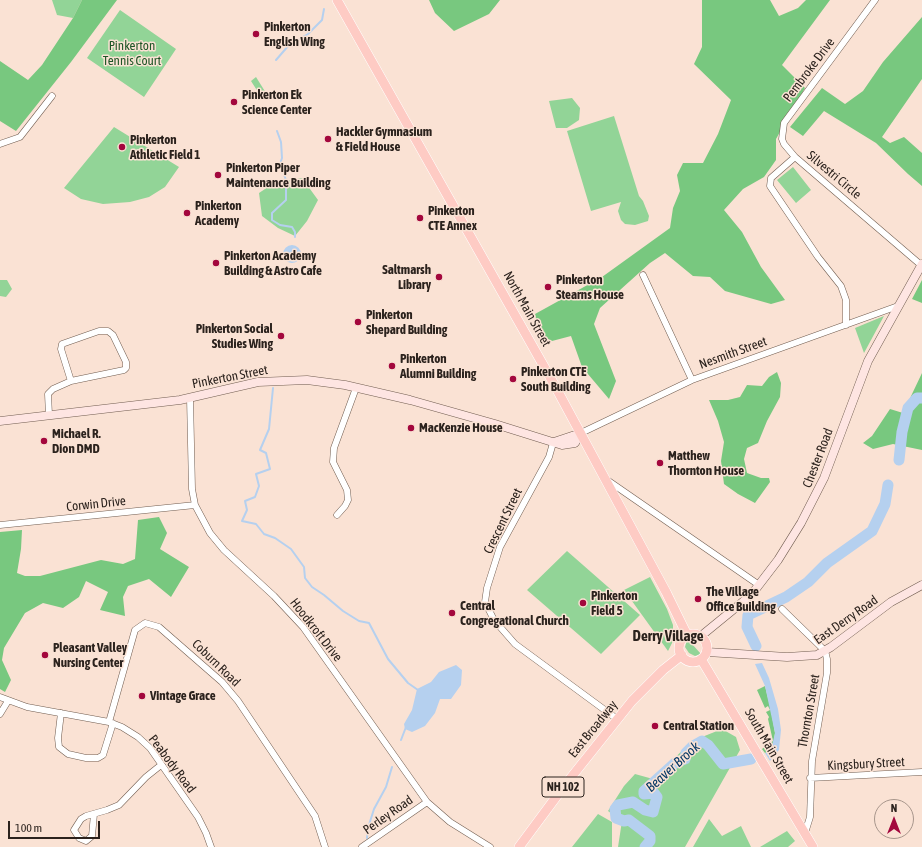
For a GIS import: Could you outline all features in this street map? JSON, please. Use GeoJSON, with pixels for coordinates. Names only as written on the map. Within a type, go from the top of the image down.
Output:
{"type":"FeatureCollection","features":[{"type":"Feature","properties":{"kind":"main road","name":"North Main Street"},"geometry":{"type":"LineString","coordinates":[[337,0],[503,292],[581,433],[666,592],[687,635]]}},
{"type":"Feature","properties":{"kind":"main road"},"geometry":{"type":"LineString","coordinates":[[694,634],[701,636],[707,643],[704,656],[692,661],[682,655],[680,645],[687,635],[694,634]]}},
{"type":"Feature","properties":{"kind":"main road","name":"East Broadway"},"geometry":{"type":"LineString","coordinates":[[519,847],[617,718],[656,677],[682,655]]}},
{"type":"Feature","properties":{"kind":"main road","name":"South Main Street"},"geometry":{"type":"LineString","coordinates":[[704,656],[754,748],[813,847]]}},
{"type":"Feature","properties":{"kind":"street","name":"Pembroke Drive"},"geometry":{"type":"LineString","coordinates":[[795,157],[784,144],[782,139],[784,122],[875,0]]}},
{"type":"Feature","properties":{"kind":"street"},"geometry":{"type":"LineString","coordinates":[[0,144],[20,137],[52,96]]}},
{"type":"Feature","properties":{"kind":"street","name":"Silvestri Circle"},"geometry":{"type":"LineString","coordinates":[[846,325],[846,300],[841,286],[818,257],[770,186],[769,182],[772,178],[795,157],[922,264]]}},
{"type":"Feature","properties":{"kind":"street","name":"Chester Road"},"geometry":{"type":"LineString","coordinates":[[701,636],[745,600],[759,585],[778,560],[816,495],[868,361],[922,264]]}},
{"type":"Feature","properties":{"kind":"street"},"geometry":{"type":"LineString","coordinates":[[643,275],[692,380]]}},
{"type":"Feature","properties":{"kind":"street","name":"Nesmith Street"},"geometry":{"type":"LineString","coordinates":[[581,433],[692,380],[898,306]]}},
{"type":"Feature","properties":{"kind":"street"},"geometry":{"type":"LineString","coordinates":[[48,415],[47,398],[49,392],[71,381],[124,370],[126,368],[126,362],[114,337],[108,331],[99,330],[62,344],[61,349],[71,381]]}},
{"type":"Feature","properties":{"kind":"street","name":"Pinkerton Street"},"geometry":{"type":"LineString","coordinates":[[0,421],[190,398],[246,384],[269,381],[320,381],[356,388],[471,416],[553,443],[569,445],[577,440],[581,433]]}},
{"type":"Feature","properties":{"kind":"street"},"geometry":{"type":"LineString","coordinates":[[336,515],[345,506],[348,500],[347,490],[333,462],[334,448],[356,388]]}},
{"type":"Feature","properties":{"kind":"street","name":"Hoodkroft Drive"},"geometry":{"type":"LineString","coordinates":[[190,398],[191,483],[195,505],[205,526],[216,542],[274,596],[308,632],[427,802],[450,822],[490,847]]}},
{"type":"Feature","properties":{"kind":"street","name":"Crescent Street"},"geometry":{"type":"LineString","coordinates":[[553,443],[549,457],[500,547],[487,588],[485,602],[490,613],[515,644],[617,718]]}},
{"type":"Feature","properties":{"kind":"street"},"geometry":{"type":"LineString","coordinates":[[604,478],[759,585]]}},
{"type":"Feature","properties":{"kind":"street","name":"Corwin Drive"},"geometry":{"type":"LineString","coordinates":[[0,526],[195,505]]}},
{"type":"Feature","properties":{"kind":"street","name":"East Derry Road"},"geometry":{"type":"LineString","coordinates":[[704,656],[795,658],[810,656],[825,651],[892,602],[922,585]]}},
{"type":"Feature","properties":{"kind":"street"},"geometry":{"type":"LineString","coordinates":[[782,609],[825,651]]}},
{"type":"Feature","properties":{"kind":"street","name":"Coburn Road"},"geometry":{"type":"LineString","coordinates":[[111,723],[135,630],[145,623],[159,627],[222,682],[238,701],[315,816],[325,847]]}},
{"type":"Feature","properties":{"kind":"street","name":"Thornton Street"},"geometry":{"type":"LineString","coordinates":[[804,833],[810,817],[810,778],[827,674],[827,659],[825,651]]}},
{"type":"Feature","properties":{"kind":"street","name":"Peabody Road"},"geometry":{"type":"LineString","coordinates":[[0,697],[27,707],[111,723],[132,733],[144,742],[162,765],[202,824],[211,847]]}},
{"type":"Feature","properties":{"kind":"street"},"geometry":{"type":"LineString","coordinates":[[0,714],[8,701]]}},
{"type":"Feature","properties":{"kind":"street"},"geometry":{"type":"LineString","coordinates":[[61,713],[58,740],[59,747],[68,754],[86,758],[98,758],[103,755],[111,723]]}},
{"type":"Feature","properties":{"kind":"street"},"geometry":{"type":"LineString","coordinates":[[94,814],[92,836],[86,841],[79,838],[74,832],[78,823],[84,817],[120,805],[146,777],[162,765]]}},
{"type":"Feature","properties":{"kind":"street","name":"Kingsbury Street"},"geometry":{"type":"LineString","coordinates":[[810,778],[922,772]]}},
{"type":"Feature","properties":{"kind":"street","name":"Perley Road"},"geometry":{"type":"LineString","coordinates":[[362,847],[427,802]]}},
{"type":"Feature","properties":{"kind":"green space"},"geometry":{"type":"Polygon","coordinates":[[[52,0],[82,0],[73,18],[57,15],[52,0]]]}},
{"type":"Feature","properties":{"kind":"green space"},"geometry":{"type":"Polygon","coordinates":[[[82,0],[117,0],[71,62],[16,131],[0,121],[0,61],[28,80],[42,65],[73,18],[82,0]]]}},
{"type":"Feature","properties":{"kind":"green space"},"geometry":{"type":"Polygon","coordinates":[[[429,0],[500,0],[489,14],[454,31],[435,13],[429,0]]]}},
{"type":"Feature","properties":{"kind":"green space"},"geometry":{"type":"Polygon","coordinates":[[[702,0],[770,0],[779,16],[798,8],[806,0],[830,0],[782,65],[805,88],[776,139],[776,160],[764,177],[743,189],[724,210],[742,232],[761,267],[785,300],[771,304],[725,291],[710,277],[693,276],[665,253],[650,263],[600,308],[594,324],[616,381],[609,399],[582,367],[571,336],[552,341],[539,334],[535,314],[602,277],[670,228],[673,208],[680,191],[677,175],[683,163],[703,163],[718,134],[731,100],[694,64],[702,47],[702,0]]]}},
{"type":"Feature","properties":{"kind":"green space","name":"Pinkerton Tennis Court"},"geometry":{"type":"Polygon","coordinates":[[[120,10],[176,49],[144,97],[87,58],[120,10]]]}},
{"type":"Feature","properties":{"kind":"green space"},"geometry":{"type":"Polygon","coordinates":[[[922,17],[922,79],[882,137],[890,143],[904,137],[922,153],[922,186],[876,143],[824,111],[803,136],[790,127],[822,88],[845,104],[863,91],[883,62],[922,17]]]}},
{"type":"Feature","properties":{"kind":"green space"},"geometry":{"type":"Polygon","coordinates":[[[256,77],[266,95],[258,92],[251,81],[256,77]]]}},
{"type":"Feature","properties":{"kind":"green space"},"geometry":{"type":"Polygon","coordinates":[[[572,98],[580,108],[579,120],[567,128],[556,128],[549,101],[572,98]]]}},
{"type":"Feature","properties":{"kind":"green space"},"geometry":{"type":"Polygon","coordinates":[[[614,116],[639,196],[643,201],[649,216],[648,221],[635,225],[625,224],[621,220],[618,211],[621,202],[591,211],[567,131],[614,116]]]}},
{"type":"Feature","properties":{"kind":"green space","name":"Pinkerton Athletic Field 1"},"geometry":{"type":"Polygon","coordinates":[[[114,127],[179,167],[165,187],[149,197],[130,202],[103,204],[81,199],[64,188],[114,127]]]}},
{"type":"Feature","properties":{"kind":"green space"},"geometry":{"type":"Polygon","coordinates":[[[793,167],[811,190],[796,203],[777,180],[793,167]]]}},
{"type":"Feature","properties":{"kind":"green space"},"geometry":{"type":"Polygon","coordinates":[[[302,178],[318,200],[307,221],[295,236],[278,228],[262,216],[259,193],[274,183],[302,178]]]}},
{"type":"Feature","properties":{"kind":"green space"},"geometry":{"type":"Polygon","coordinates":[[[0,280],[7,280],[12,289],[6,297],[0,296],[0,280]]]}},
{"type":"Feature","properties":{"kind":"green space"},"geometry":{"type":"Polygon","coordinates":[[[922,280],[922,303],[912,299],[922,280]]]}},
{"type":"Feature","properties":{"kind":"green space"},"geometry":{"type":"Polygon","coordinates":[[[884,316],[864,353],[855,328],[884,316]]]}},
{"type":"Feature","properties":{"kind":"green space"},"geometry":{"type":"Polygon","coordinates":[[[777,372],[781,383],[780,397],[767,421],[758,443],[747,448],[744,459],[747,473],[761,478],[769,478],[770,482],[755,503],[738,494],[724,484],[721,461],[724,442],[718,421],[709,400],[728,400],[740,397],[747,385],[762,386],[769,377],[777,372]]]}},
{"type":"Feature","properties":{"kind":"green space"},"geometry":{"type":"Polygon","coordinates":[[[922,373],[922,450],[893,444],[873,449],[863,443],[872,436],[890,409],[903,413],[922,373]]]}},
{"type":"Feature","properties":{"kind":"green space"},"geometry":{"type":"Polygon","coordinates":[[[159,517],[167,533],[160,549],[189,567],[171,597],[149,579],[128,586],[123,597],[125,616],[100,610],[108,592],[86,581],[79,597],[63,608],[43,603],[25,613],[4,648],[2,660],[11,680],[5,692],[0,689],[0,532],[22,530],[21,549],[17,573],[25,576],[40,576],[101,560],[123,564],[135,559],[138,520],[159,517]]]}},
{"type":"Feature","properties":{"kind":"green space","name":"Pinkerton Field 5"},"geometry":{"type":"Polygon","coordinates":[[[567,551],[640,615],[601,654],[527,590],[567,551]]]}},
{"type":"Feature","properties":{"kind":"green space"},"geometry":{"type":"Polygon","coordinates":[[[650,577],[667,609],[673,625],[673,641],[668,651],[624,590],[650,577]]]}},
{"type":"Feature","properties":{"kind":"green space"},"geometry":{"type":"Polygon","coordinates":[[[687,640],[701,654],[695,656],[689,653],[685,647],[687,640]]]}},
{"type":"Feature","properties":{"kind":"green space"},"geometry":{"type":"Polygon","coordinates":[[[765,686],[775,733],[771,750],[765,753],[762,749],[773,741],[768,719],[769,717],[766,712],[770,710],[768,706],[765,708],[757,690],[765,686]]]}},
{"type":"Feature","properties":{"kind":"green space"},"geometry":{"type":"Polygon","coordinates":[[[722,729],[736,737],[740,750],[685,847],[618,847],[622,821],[608,811],[624,786],[635,774],[653,779],[692,741],[722,729]]]}},
{"type":"Feature","properties":{"kind":"green space"},"geometry":{"type":"Polygon","coordinates":[[[598,814],[612,822],[612,847],[572,847],[598,814]]]}},
{"type":"Feature","properties":{"kind":"green space"},"geometry":{"type":"Polygon","coordinates":[[[709,819],[722,836],[741,826],[751,847],[693,847],[709,819]]]}},
{"type":"Feature","properties":{"kind":"green space"},"geometry":{"type":"Polygon","coordinates":[[[787,831],[795,841],[788,847],[760,847],[787,831]]]}},
{"type":"Feature","properties":{"kind":"water"},"geometry":{"type":"Polygon","coordinates":[[[292,245],[298,248],[301,254],[298,260],[292,263],[286,260],[283,254],[286,248],[292,245]]]}},
{"type":"Feature","properties":{"kind":"water"},"geometry":{"type":"Polygon","coordinates":[[[762,663],[769,678],[778,709],[781,730],[779,750],[770,761],[765,753],[771,750],[775,733],[765,686],[755,664],[762,663]]]}},
{"type":"Feature","properties":{"kind":"water"},"geometry":{"type":"Polygon","coordinates":[[[456,665],[462,670],[461,685],[451,699],[440,699],[435,713],[425,726],[412,732],[405,729],[404,724],[412,710],[417,689],[431,682],[439,672],[456,665]]]}},
{"type":"Feature","properties":{"kind":"waterway"},"geometry":{"type":"LineString","coordinates":[[276,60],[289,45],[308,34],[322,20],[324,9]]}},
{"type":"Feature","properties":{"kind":"waterway"},"geometry":{"type":"LineString","coordinates":[[277,131],[281,142],[282,158],[280,164],[286,180],[286,200],[272,213],[272,220],[280,225],[292,227],[295,232],[295,237]]}},
{"type":"Feature","properties":{"kind":"waterway"},"geometry":{"type":"LineString","coordinates":[[273,388],[269,429],[260,450],[266,453],[270,469],[256,474],[259,486],[255,497],[245,501],[247,510],[242,521],[256,524],[264,534],[275,538],[291,549],[304,567],[305,578],[312,587],[343,611],[359,621],[369,623],[388,659],[408,683],[418,690]]}},
{"type":"Feature","properties":{"kind":"waterway","name":"Beaver Brook"},"geometry":{"type":"LineString","coordinates":[[899,460],[902,432],[908,408],[917,398],[922,398]]}},
{"type":"Feature","properties":{"kind":"waterway","name":"Beaver Brook"},"geometry":{"type":"LineString","coordinates":[[756,646],[747,627],[748,615],[786,597],[808,582],[827,563],[872,531],[885,504],[888,485]]}},
{"type":"Feature","properties":{"kind":"waterway"},"geometry":{"type":"LineString","coordinates":[[401,740],[406,727]]}},
{"type":"Feature","properties":{"kind":"waterway","name":"Beaver Brook"},"geometry":{"type":"LineString","coordinates":[[645,847],[650,841],[650,836],[629,820],[624,821],[616,818],[615,809],[618,805],[633,802],[645,810],[653,812],[657,797],[654,793],[644,794],[644,791],[675,763],[685,759],[686,753],[693,746],[702,741],[708,745],[723,764],[751,759]]}},
{"type":"Feature","properties":{"kind":"waterway"},"geometry":{"type":"LineString","coordinates":[[367,838],[368,828],[374,809],[386,787],[392,767]]}},
{"type":"Feature","properties":{"kind":"place","name":"Pinkerton English Wing"},"geometry":{"type":"Point","coordinates":[256,34]}},
{"type":"Feature","properties":{"kind":"place","name":"Pinkerton Ek Science Center"},"geometry":{"type":"Point","coordinates":[234,102]}},
{"type":"Feature","properties":{"kind":"place","name":"Hackler Gymnasium & Field House"},"geometry":{"type":"Point","coordinates":[328,139]}},
{"type":"Feature","properties":{"kind":"place","name":"Pinkerton Athletic Field 1"},"geometry":{"type":"Point","coordinates":[122,147]}},
{"type":"Feature","properties":{"kind":"place","name":"Pinkerton Piper Maintenance Building"},"geometry":{"type":"Point","coordinates":[218,175]}},
{"type":"Feature","properties":{"kind":"place","name":"Pinkerton Academy"},"geometry":{"type":"Point","coordinates":[187,213]}},
{"type":"Feature","properties":{"kind":"place","name":"Pinkerton CTE Annex"},"geometry":{"type":"Point","coordinates":[420,218]}},
{"type":"Feature","properties":{"kind":"place","name":"Pinkerton Academy Building & Astro Cafe"},"geometry":{"type":"Point","coordinates":[216,263]}},
{"type":"Feature","properties":{"kind":"place","name":"Saltmarsh Library"},"geometry":{"type":"Point","coordinates":[439,277]}},
{"type":"Feature","properties":{"kind":"place","name":"Pinkerton Stearns House"},"geometry":{"type":"Point","coordinates":[548,287]}},
{"type":"Feature","properties":{"kind":"place","name":"Pinkerton Shepard Building"},"geometry":{"type":"Point","coordinates":[358,322]}},
{"type":"Feature","properties":{"kind":"place","name":"Pinkerton Social Studies Wing"},"geometry":{"type":"Point","coordinates":[281,336]}},
{"type":"Feature","properties":{"kind":"place","name":"Pinkerton Alumni Building"},"geometry":{"type":"Point","coordinates":[392,366]}},
{"type":"Feature","properties":{"kind":"place","name":"Pinkerton CTE South Building"},"geometry":{"type":"Point","coordinates":[513,379]}},
{"type":"Feature","properties":{"kind":"place","name":"MacKenzie House"},"geometry":{"type":"Point","coordinates":[411,428]}},
{"type":"Feature","properties":{"kind":"place","name":"Michael R. Dion DMD"},"geometry":{"type":"Point","coordinates":[44,441]}},
{"type":"Feature","properties":{"kind":"place","name":"Matthew Thornton House"},"geometry":{"type":"Point","coordinates":[660,463]}},
{"type":"Feature","properties":{"kind":"place","name":"The Village Office Building"},"geometry":{"type":"Point","coordinates":[698,599]}},
{"type":"Feature","properties":{"kind":"place","name":"Pinkerton Field 5"},"geometry":{"type":"Point","coordinates":[583,603]}},
{"type":"Feature","properties":{"kind":"place","name":"Central Congregational Church"},"geometry":{"type":"Point","coordinates":[452,613]}},
{"type":"Feature","properties":{"kind":"place","name":"Pleasant Valley Nursing Center"},"geometry":{"type":"Point","coordinates":[45,655]}},
{"type":"Feature","properties":{"kind":"place","name":"Vintage Grace"},"geometry":{"type":"Point","coordinates":[142,696]}},
{"type":"Feature","properties":{"kind":"place","name":"Central Station"},"geometry":{"type":"Point","coordinates":[655,726]}},
{"type":"Feature","properties":{"kind":"district","name":"Derry Village"},"geometry":{"type":"Point","coordinates":[668,636]}}]}
